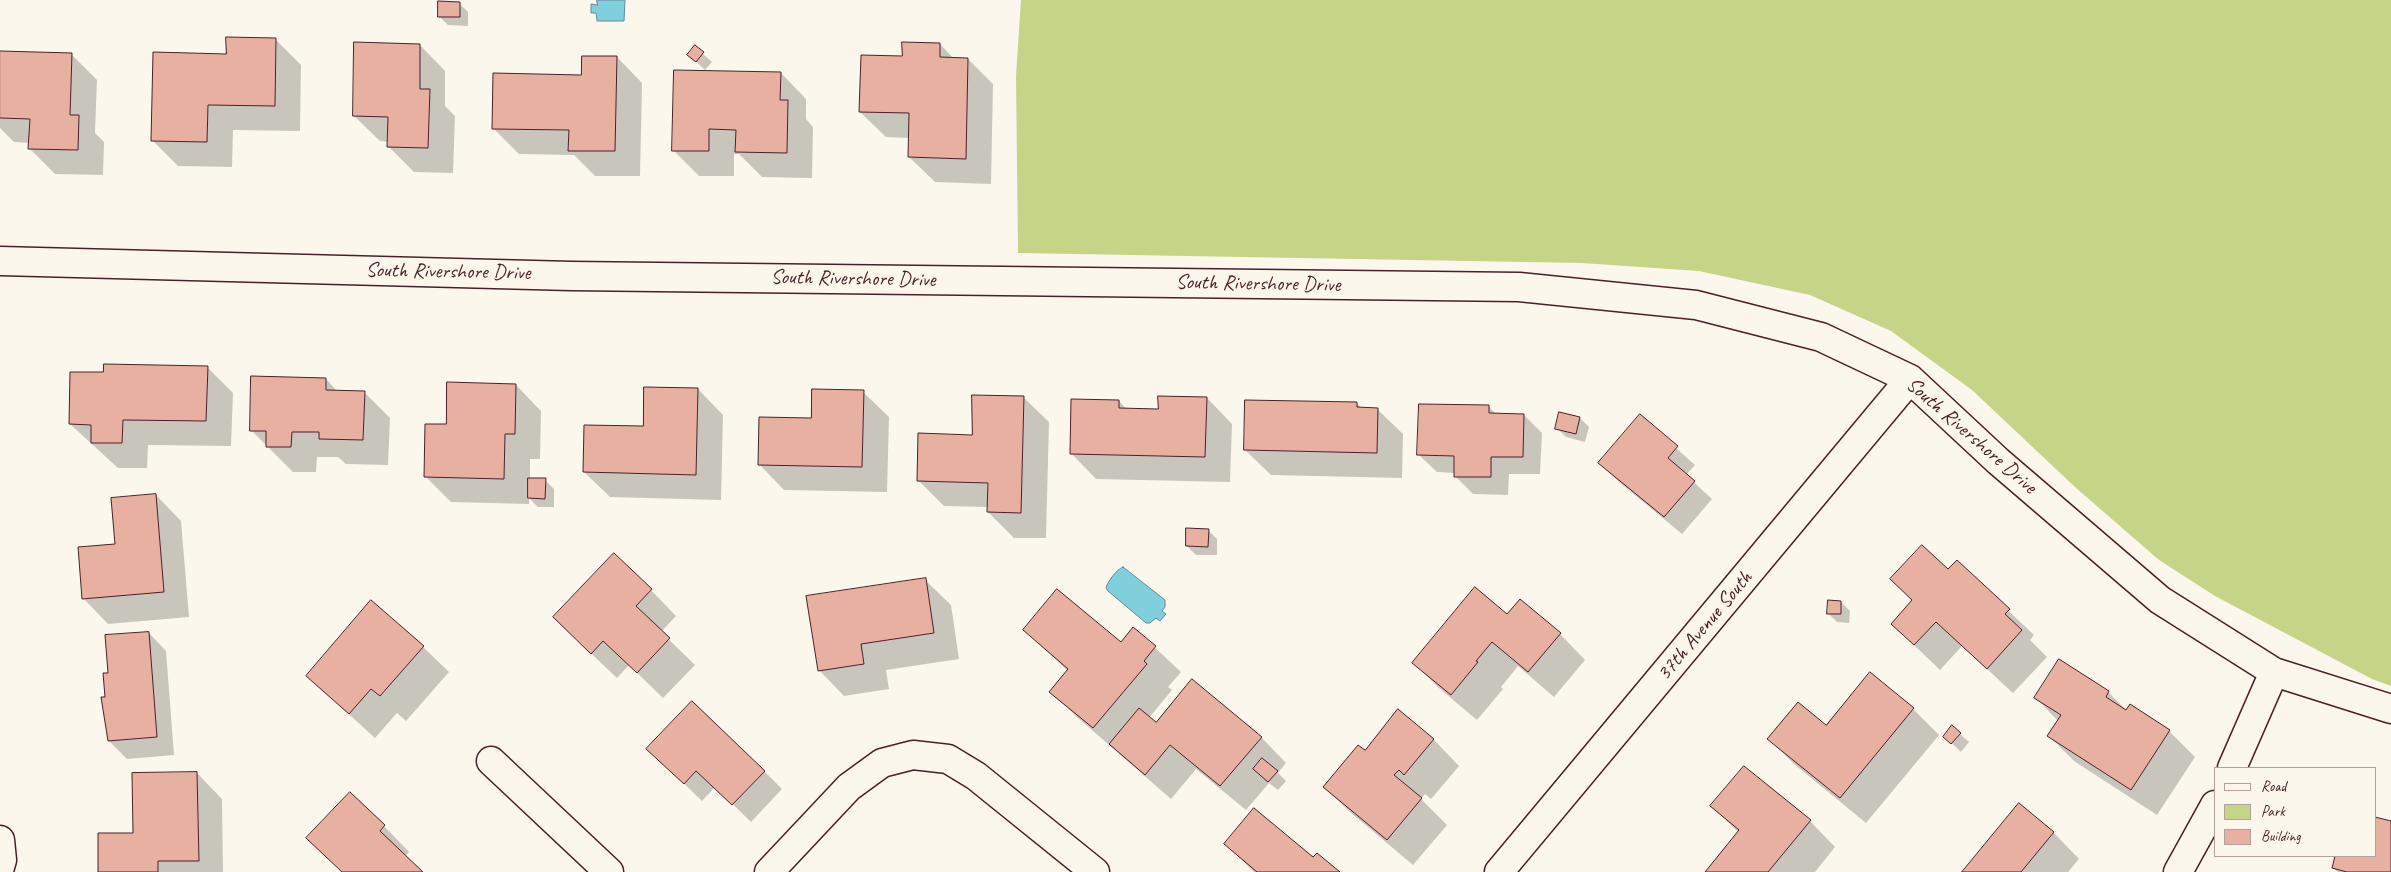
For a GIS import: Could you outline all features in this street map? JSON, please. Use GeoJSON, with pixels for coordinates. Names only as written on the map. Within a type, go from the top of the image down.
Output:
{"type":"FeatureCollection","features":[{"type":"Feature","properties":{"kind":"street","name":"South Rivershore Drive"},"geometry":{"type":"LineString","coordinates":[[0,261],[571,276],[1519,286],[1696,305],[1821,337],[1910,380],[1998,461],[2160,600],[2274,672],[2391,709]]}},
{"type":"Feature","properties":{"kind":"street","name":"37th Avenue South"},"geometry":{"type":"LineString","coordinates":[[1499,872],[1910,380]]}},
{"type":"Feature","properties":{"kind":"street"},"geometry":{"type":"LineString","coordinates":[[2232,767],[2274,672]]}},
{"type":"Feature","properties":{"kind":"street"},"geometry":{"type":"LineString","coordinates":[[769,872],[849,787],[882,764],[914,755],[948,759],[976,776],[1095,872]]}},
{"type":"Feature","properties":{"kind":"street"},"geometry":{"type":"LineString","coordinates":[[491,761],[609,872]]}},
{"type":"Feature","properties":{"kind":"street"},"geometry":{"type":"LineString","coordinates":[[2178,872],[2214,807]]}},
{"type":"Feature","properties":{"kind":"street"},"geometry":{"type":"LineString","coordinates":[[0,840],[2,860],[0,867]]}},
{"type":"Feature","properties":{"kind":"green space"},"geometry":{"type":"Polygon","coordinates":[[[1021,0],[2391,0],[2391,686],[2372,679],[2215,596],[2159,560],[2075,487],[1972,390],[1891,331],[1810,295],[1699,271],[1582,263],[1018,253],[1016,76],[1021,0]]]}},
{"type":"Feature","properties":{"kind":"water"},"geometry":{"type":"Polygon","coordinates":[[[597,0],[625,0],[624,21],[597,21],[596,13],[591,13],[591,4],[597,5],[597,0]]]}},
{"type":"Feature","properties":{"kind":"water"},"geometry":{"type":"Polygon","coordinates":[[[1123,567],[1165,600],[1165,607],[1162,611],[1166,614],[1160,621],[1156,618],[1150,623],[1146,623],[1108,591],[1106,588],[1110,579],[1123,567]]]}},
{"type":"Feature","properties":{"kind":"building"},"geometry":{"type":"Polygon","coordinates":[[[438,1],[460,2],[460,17],[438,17],[438,1]]]}},
{"type":"Feature","properties":{"kind":"building"},"geometry":{"type":"Polygon","coordinates":[[[226,37],[276,38],[275,106],[208,105],[207,142],[151,141],[153,52],[226,54],[226,37]]]}},
{"type":"Feature","properties":{"kind":"building"},"geometry":{"type":"Polygon","coordinates":[[[354,42],[420,44],[420,89],[430,89],[428,148],[387,147],[388,117],[353,116],[354,42]]]}},
{"type":"Feature","properties":{"kind":"building"},"geometry":{"type":"Polygon","coordinates":[[[902,42],[940,43],[940,57],[968,58],[966,159],[908,157],[909,113],[859,112],[861,55],[902,56],[902,42]]]}},
{"type":"Feature","properties":{"kind":"building"},"geometry":{"type":"Polygon","coordinates":[[[695,45],[704,52],[696,62],[687,55],[695,45]]]}},
{"type":"Feature","properties":{"kind":"building"},"geometry":{"type":"Polygon","coordinates":[[[0,51],[72,53],[70,115],[79,115],[78,150],[28,149],[30,119],[0,118],[0,51]]]}},
{"type":"Feature","properties":{"kind":"building"},"geometry":{"type":"Polygon","coordinates":[[[582,56],[617,56],[615,151],[568,151],[569,130],[492,129],[493,73],[581,75],[582,56]]]}},
{"type":"Feature","properties":{"kind":"building"},"geometry":{"type":"Polygon","coordinates":[[[674,70],[781,72],[780,100],[788,100],[787,153],[735,152],[736,130],[709,129],[709,151],[672,151],[674,70]]]}},
{"type":"Feature","properties":{"kind":"building"},"geometry":{"type":"Polygon","coordinates":[[[104,364],[208,366],[206,421],[123,420],[122,443],[91,443],[91,425],[69,424],[70,372],[103,372],[104,364]]]}},
{"type":"Feature","properties":{"kind":"building"},"geometry":{"type":"Polygon","coordinates":[[[251,376],[326,378],[326,390],[365,391],[363,440],[319,439],[319,432],[292,432],[291,447],[266,447],[266,431],[250,431],[251,376]]]}},
{"type":"Feature","properties":{"kind":"building"},"geometry":{"type":"Polygon","coordinates":[[[447,382],[516,384],[515,434],[505,434],[504,479],[424,477],[425,424],[446,424],[447,382]]]}},
{"type":"Feature","properties":{"kind":"building"},"geometry":{"type":"Polygon","coordinates":[[[644,387],[698,388],[696,475],[583,472],[584,425],[643,426],[644,387]]]}},
{"type":"Feature","properties":{"kind":"building"},"geometry":{"type":"Polygon","coordinates":[[[812,389],[864,390],[862,467],[758,465],[759,417],[811,418],[812,389]]]}},
{"type":"Feature","properties":{"kind":"building"},"geometry":{"type":"Polygon","coordinates":[[[972,395],[1024,396],[1021,513],[987,512],[988,483],[917,481],[918,433],[972,435],[972,395]]]}},
{"type":"Feature","properties":{"kind":"building"},"geometry":{"type":"Polygon","coordinates":[[[1158,396],[1207,397],[1205,457],[1070,454],[1071,399],[1119,400],[1119,408],[1158,409],[1158,396]]]}},
{"type":"Feature","properties":{"kind":"building"},"geometry":{"type":"Polygon","coordinates":[[[1245,400],[1357,402],[1357,407],[1378,408],[1377,453],[1244,450],[1245,400]]]}},
{"type":"Feature","properties":{"kind":"building"},"geometry":{"type":"Polygon","coordinates":[[[1419,404],[1489,405],[1489,413],[1524,414],[1523,457],[1491,457],[1491,477],[1454,477],[1454,456],[1417,455],[1419,404]]]}},
{"type":"Feature","properties":{"kind":"building"},"geometry":{"type":"Polygon","coordinates":[[[1559,412],[1580,417],[1576,434],[1555,429],[1559,412]]]}},
{"type":"Feature","properties":{"kind":"building"},"geometry":{"type":"Polygon","coordinates":[[[1640,414],[1678,446],[1668,458],[1695,481],[1664,517],[1598,463],[1640,414]]]}},
{"type":"Feature","properties":{"kind":"building"},"geometry":{"type":"Polygon","coordinates":[[[528,478],[546,478],[545,499],[528,498],[528,478]]]}},
{"type":"Feature","properties":{"kind":"building"},"geometry":{"type":"Polygon","coordinates":[[[156,494],[164,592],[82,599],[78,547],[115,544],[111,498],[156,494]]]}},
{"type":"Feature","properties":{"kind":"building"},"geometry":{"type":"Polygon","coordinates":[[[1186,528],[1209,529],[1208,547],[1186,546],[1186,528]]]}},
{"type":"Feature","properties":{"kind":"building"},"geometry":{"type":"Polygon","coordinates":[[[1922,545],[1948,569],[1957,560],[2010,609],[2005,614],[2022,630],[1987,669],[1936,622],[1914,645],[1891,624],[1912,600],[1890,579],[1922,545]]]}},
{"type":"Feature","properties":{"kind":"building"},"geometry":{"type":"Polygon","coordinates":[[[614,553],[652,589],[636,606],[670,638],[637,673],[603,641],[591,654],[553,617],[614,553]]]}},
{"type":"Feature","properties":{"kind":"building"},"geometry":{"type":"Polygon","coordinates":[[[926,578],[934,633],[861,644],[864,664],[818,671],[806,596],[926,578]]]}},
{"type":"Feature","properties":{"kind":"building"},"geometry":{"type":"Polygon","coordinates":[[[1475,587],[1507,614],[1520,599],[1561,633],[1528,672],[1492,642],[1451,695],[1412,663],[1475,587]]]}},
{"type":"Feature","properties":{"kind":"building"},"geometry":{"type":"Polygon","coordinates":[[[1057,589],[1121,642],[1133,627],[1156,646],[1144,661],[1147,664],[1093,728],[1049,692],[1068,669],[1023,630],[1057,589]]]}},
{"type":"Feature","properties":{"kind":"building"},"geometry":{"type":"Polygon","coordinates":[[[371,600],[424,646],[380,696],[371,689],[349,714],[306,676],[371,600]]]}},
{"type":"Feature","properties":{"kind":"building"},"geometry":{"type":"Polygon","coordinates":[[[1828,600],[1841,601],[1841,614],[1827,614],[1828,600]]]}},
{"type":"Feature","properties":{"kind":"building"},"geometry":{"type":"Polygon","coordinates":[[[149,632],[157,737],[108,741],[101,697],[105,697],[103,673],[108,673],[105,635],[149,632]]]}},
{"type":"Feature","properties":{"kind":"building"},"geometry":{"type":"Polygon","coordinates":[[[2059,659],[2109,691],[2106,697],[2126,710],[2130,704],[2170,730],[2131,790],[2047,736],[2061,715],[2034,698],[2059,659]]]}},
{"type":"Feature","properties":{"kind":"building"},"geometry":{"type":"Polygon","coordinates":[[[1870,672],[1914,708],[1840,798],[1767,739],[1798,702],[1826,725],[1870,672]]]}},
{"type":"Feature","properties":{"kind":"building"},"geometry":{"type":"Polygon","coordinates":[[[1192,679],[1262,737],[1220,786],[1170,745],[1145,775],[1109,744],[1139,708],[1156,722],[1192,679]]]}},
{"type":"Feature","properties":{"kind":"building"},"geometry":{"type":"Polygon","coordinates":[[[692,701],[765,771],[732,805],[696,771],[684,784],[646,749],[692,701]]]}},
{"type":"Feature","properties":{"kind":"building"},"geometry":{"type":"Polygon","coordinates":[[[1398,709],[1434,739],[1404,775],[1399,770],[1394,775],[1422,798],[1387,840],[1323,787],[1358,745],[1365,750],[1398,709]]]}},
{"type":"Feature","properties":{"kind":"building"},"geometry":{"type":"Polygon","coordinates":[[[1952,725],[1961,733],[1951,744],[1943,737],[1952,725]]]}},
{"type":"Feature","properties":{"kind":"building"},"geometry":{"type":"Polygon","coordinates":[[[1262,758],[1278,771],[1268,782],[1253,769],[1262,758]]]}},
{"type":"Feature","properties":{"kind":"building"},"geometry":{"type":"Polygon","coordinates":[[[1744,766],[1811,820],[1768,872],[1705,872],[1739,830],[1710,806],[1744,766]]]}},
{"type":"Feature","properties":{"kind":"building"},"geometry":{"type":"Polygon","coordinates":[[[197,772],[199,861],[158,861],[158,872],[98,872],[98,833],[133,833],[132,773],[197,772]]]}},
{"type":"Feature","properties":{"kind":"building"},"geometry":{"type":"Polygon","coordinates":[[[350,792],[385,825],[380,831],[423,872],[342,872],[306,838],[350,792]]]}},
{"type":"Feature","properties":{"kind":"building"},"geometry":{"type":"Polygon","coordinates":[[[2019,803],[2054,832],[2021,872],[1962,872],[2019,803]]]}},
{"type":"Feature","properties":{"kind":"building"},"geometry":{"type":"Polygon","coordinates":[[[1254,808],[1313,857],[1317,853],[1340,872],[1257,872],[1224,844],[1254,808]]]}},
{"type":"Feature","properties":{"kind":"building"},"geometry":{"type":"Polygon","coordinates":[[[2376,817],[2391,821],[2391,872],[2347,872],[2332,868],[2335,857],[2376,857],[2376,817]]]}}]}
